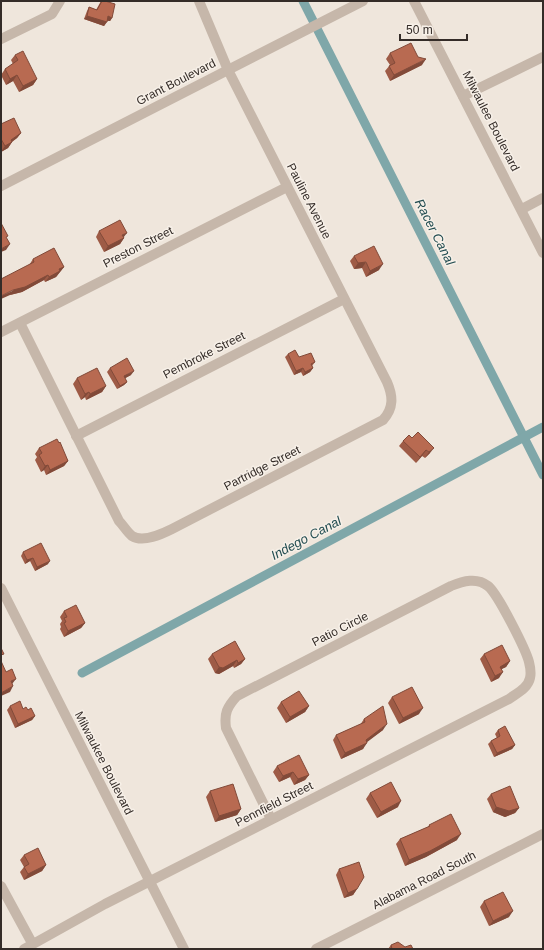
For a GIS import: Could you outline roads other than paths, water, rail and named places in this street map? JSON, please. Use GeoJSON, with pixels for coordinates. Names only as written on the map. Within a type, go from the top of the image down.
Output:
{"type":"FeatureCollection","features":[{"type":"Feature","properties":{"kind":"street"},"geometry":{"type":"LineString","coordinates":[[1,39],[52,14],[60,1]]}},
{"type":"Feature","properties":{"kind":"street","name":"Pauline Avenue"},"geometry":{"type":"LineString","coordinates":[[199,1],[228,70],[392,393],[390,412]]}},
{"type":"Feature","properties":{"kind":"street","name":"Grant Boulevard"},"geometry":{"type":"LineString","coordinates":[[1,186],[363,1]]}},
{"type":"Feature","properties":{"kind":"street","name":"Milwaulee Boulevard"},"geometry":{"type":"LineString","coordinates":[[414,1],[522,209],[543,253]]}},
{"type":"Feature","properties":{"kind":"street"},"geometry":{"type":"LineString","coordinates":[[464,96],[543,57]]}},
{"type":"Feature","properties":{"kind":"street","name":"Preston Street"},"geometry":{"type":"LineString","coordinates":[[1,332],[287,187]]}},
{"type":"Feature","properties":{"kind":"street"},"geometry":{"type":"LineString","coordinates":[[522,209],[543,198]]}},
{"type":"Feature","properties":{"kind":"street","name":"Pembroke Street"},"geometry":{"type":"LineString","coordinates":[[76,436],[344,299]]}},
{"type":"Feature","properties":{"kind":"street"},"geometry":{"type":"LineString","coordinates":[[20,323],[76,436]]}},
{"type":"Feature","properties":{"kind":"street","name":"Partridge Street"},"geometry":{"type":"LineString","coordinates":[[76,436],[119,521],[132,536],[141,539],[162,534],[172,529],[383,420],[390,412]]}},
{"type":"Feature","properties":{"kind":"street","name":"Patio Circle"},"geometry":{"type":"LineString","coordinates":[[272,819],[226,728],[225,716],[228,707],[237,696],[255,686],[440,591],[463,581],[475,580],[488,586],[494,594],[529,662],[530,678]]}},
{"type":"Feature","properties":{"kind":"street","name":"Milwaukee Boulevard"},"geometry":{"type":"LineString","coordinates":[[1,588],[184,949]]}},
{"type":"Feature","properties":{"kind":"street","name":"Pennfield Street"},"geometry":{"type":"LineString","coordinates":[[28,946],[272,819],[509,699],[526,687],[530,678]]}},
{"type":"Feature","properties":{"kind":"street","name":"Alabama Road South"},"geometry":{"type":"LineString","coordinates":[[316,949],[543,834]]}},
{"type":"Feature","properties":{"kind":"street"},"geometry":{"type":"LineString","coordinates":[[1,886],[28,946]]}},
{"type":"Feature","properties":{"kind":"waterway","name":"Racer Canal"},"geometry":{"type":"LineString","coordinates":[[303,1],[543,475]]}},
{"type":"Feature","properties":{"kind":"waterway","name":"Indego Canal"},"geometry":{"type":"LineString","coordinates":[[82,673],[543,427]]}}]}
